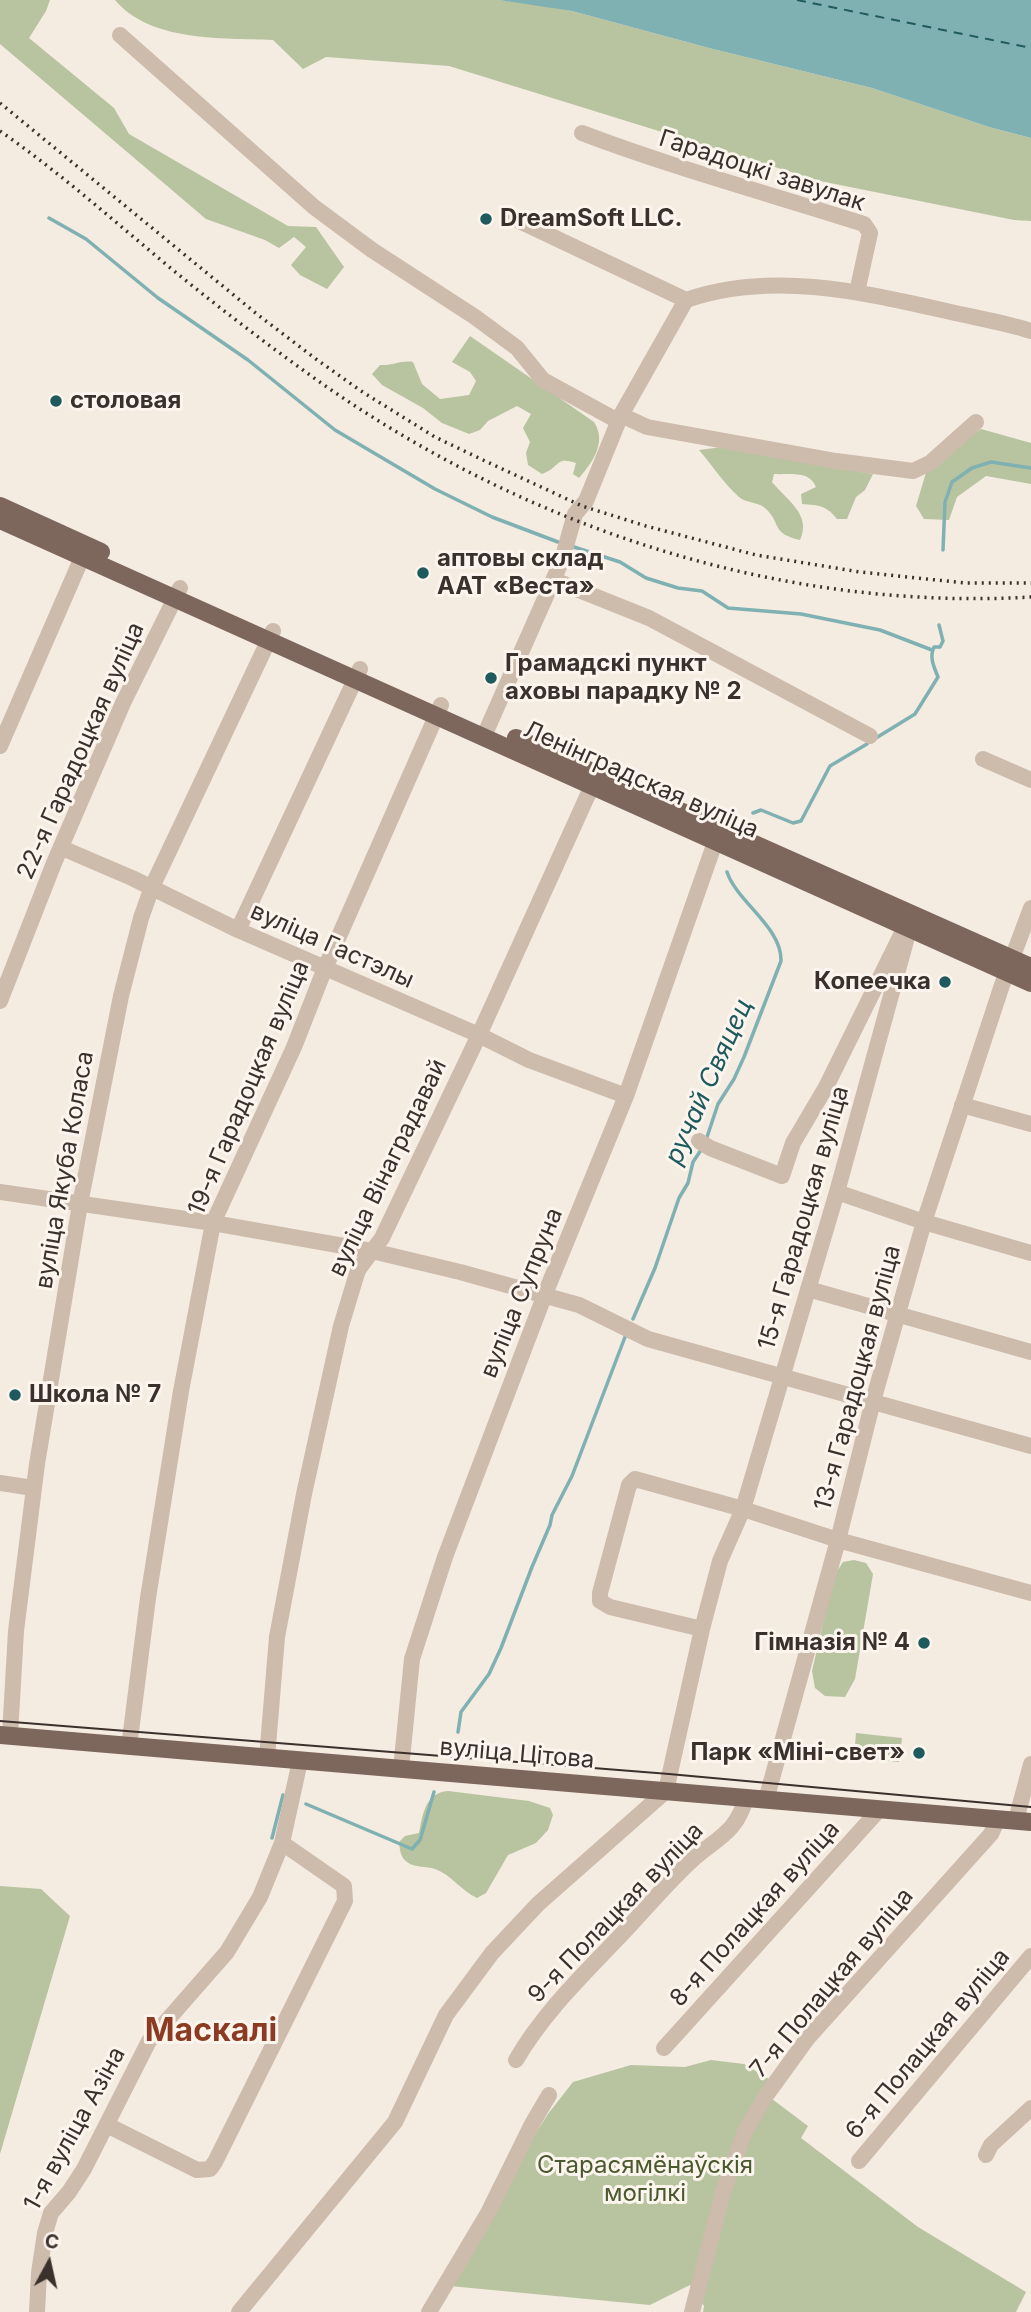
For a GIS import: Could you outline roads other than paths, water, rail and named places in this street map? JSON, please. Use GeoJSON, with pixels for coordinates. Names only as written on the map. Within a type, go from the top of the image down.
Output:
{"type":"FeatureCollection","features":[{"type":"Feature","properties":{"kind":"main road","name":"Ленінградская вуліца"},"geometry":{"type":"LineString","coordinates":[[0,506],[84,551]]}},
{"type":"Feature","properties":{"kind":"main road","name":"Ленінградская вуліца"},"geometry":{"type":"LineString","coordinates":[[0,520],[84,551],[909,920],[1009,965],[1031,982]]}},
{"type":"Feature","properties":{"kind":"main road","name":"Ленінградская вуліца"},"geometry":{"type":"LineString","coordinates":[[1009,965],[1031,967]]}},
{"type":"Feature","properties":{"kind":"main road","name":"вуліца Цітова"},"geometry":{"type":"LineString","coordinates":[[5,1735],[1015,1820]]}},
{"type":"Feature","properties":{"kind":"street"},"geometry":{"type":"LineString","coordinates":[[120,35],[314,207],[372,250],[475,317],[517,348],[543,380],[619,418],[647,427],[836,461],[914,471],[930,463],[976,422]]}},
{"type":"Feature","properties":{"kind":"street","name":"Гарадоцкі завулак"},"geometry":{"type":"LineString","coordinates":[[582,133],[653,160],[713,176],[864,224],[870,233],[857,292]]}},
{"type":"Feature","properties":{"kind":"street"},"geometry":{"type":"LineString","coordinates":[[510,216],[686,300],[714,292],[798,284],[857,292],[1031,331]]}},
{"type":"Feature","properties":{"kind":"street"},"geometry":{"type":"LineString","coordinates":[[486,731],[554,580],[575,514],[586,501],[619,418],[686,300]]}},
{"type":"Feature","properties":{"kind":"street"},"geometry":{"type":"LineString","coordinates":[[0,746],[84,551]]}},
{"type":"Feature","properties":{"kind":"street"},"geometry":{"type":"LineString","coordinates":[[554,580],[649,618],[870,736]]}},
{"type":"Feature","properties":{"kind":"street","name":"22-я Гарадоцкая вуліца"},"geometry":{"type":"LineString","coordinates":[[1,998],[123,703],[178,593]]}},
{"type":"Feature","properties":{"kind":"street","name":"вуліца Якуба Коласа"},"geometry":{"type":"LineString","coordinates":[[5,1735],[8,1632],[80,1205],[121,996],[141,918],[152,887],[271,636]]}},
{"type":"Feature","properties":{"kind":"street"},"geometry":{"type":"LineString","coordinates":[[238,930],[357,674]]}},
{"type":"Feature","properties":{"kind":"street","name":"19-я Гарадоцкая вуліца"},"geometry":{"type":"LineString","coordinates":[[129,1747],[156,1543],[213,1223],[294,1047],[325,968],[439,710]]}},
{"type":"Feature","properties":{"kind":"street"},"geometry":{"type":"LineString","coordinates":[[983,759],[1031,780]]}},
{"type":"Feature","properties":{"kind":"street","name":"вуліца Вінаградавай"},"geometry":{"type":"LineString","coordinates":[[267,1758],[277,1637],[304,1494],[341,1326],[358,1270],[382,1238],[479,1035],[595,780]]}},
{"type":"Feature","properties":{"kind":"street","name":"вуліца Супруна"},"geometry":{"type":"LineString","coordinates":[[401,1769],[412,1659],[445,1557],[545,1294],[626,1096],[717,835]]}},
{"type":"Feature","properties":{"kind":"street","name":"вуліца Гастэлы"},"geometry":{"type":"LineString","coordinates":[[62,848],[529,1060],[626,1096]]}},
{"type":"Feature","properties":{"kind":"street","name":"13-я Гарадоцкая вуліца"},"geometry":{"type":"LineString","coordinates":[[766,1800],[838,1540],[873,1401],[924,1223],[1009,965],[1031,908]]}},
{"type":"Feature","properties":{"kind":"street","name":"15-я Гарадоцкая вуліца"},"geometry":{"type":"LineString","coordinates":[[705,1145],[782,1175],[793,1143],[826,1087],[909,920]]}},
{"type":"Feature","properties":{"kind":"street","name":"15-я Гарадоцкая вуліца"},"geometry":{"type":"LineString","coordinates":[[666,1791],[720,1561],[743,1509],[837,1192],[909,920]]}},
{"type":"Feature","properties":{"kind":"street"},"geometry":{"type":"LineString","coordinates":[[962,1105],[1031,1124]]}},
{"type":"Feature","properties":{"kind":"street"},"geometry":{"type":"LineString","coordinates":[[0,1192],[213,1223],[372,1251],[545,1294],[579,1305],[648,1339],[1031,1446]]}},
{"type":"Feature","properties":{"kind":"street"},"geometry":{"type":"LineString","coordinates":[[837,1192],[924,1223],[1031,1253]]}},
{"type":"Feature","properties":{"kind":"street"},"geometry":{"type":"LineString","coordinates":[[808,1289],[1031,1352]]}},
{"type":"Feature","properties":{"kind":"street"},"geometry":{"type":"LineString","coordinates":[[702,1629],[610,1608],[600,1601],[600,1592],[629,1485],[635,1479],[743,1509],[838,1540],[1031,1593]]}},
{"type":"Feature","properties":{"kind":"street"},"geometry":{"type":"LineString","coordinates":[[0,1483],[33,1488]]}},
{"type":"Feature","properties":{"kind":"street","name":"1-я вуліца Азіна"},"geometry":{"type":"LineString","coordinates":[[37,2312],[41,2259],[51,2213],[77,2181],[149,2041],[227,1952],[260,1897],[282,1843],[300,1761]]}},
{"type":"Feature","properties":{"kind":"street","name":"7-я Полацкая вуліца"},"geometry":{"type":"LineString","coordinates":[[692,2312],[723,2192],[745,2131],[765,2097],[807,2039],[991,1833],[1015,1820],[1031,1764]]}},
{"type":"Feature","properties":{"kind":"street"},"geometry":{"type":"LineString","coordinates":[[239,2312],[395,2122],[446,2015],[492,1953],[538,1904],[666,1791]]}},
{"type":"Feature","properties":{"kind":"street","name":"9-я Полацкая вуліца"},"geometry":{"type":"LineString","coordinates":[[516,2060],[528,2039],[553,2007],[691,1861],[733,1827],[742,1813],[746,1798]]}},
{"type":"Feature","properties":{"kind":"street","name":"8-я Полацкая вуліца"},"geometry":{"type":"LineString","coordinates":[[664,2048],[879,1810]]}},
{"type":"Feature","properties":{"kind":"street"},"geometry":{"type":"LineString","coordinates":[[107,2125],[158,2153],[198,2170],[210,2169],[215,2162],[345,1902],[344,1886],[282,1843]]}},
{"type":"Feature","properties":{"kind":"street","name":"6-я Полацкая вуліца"},"geometry":{"type":"LineString","coordinates":[[859,2161],[1031,1956]]}},
{"type":"Feature","properties":{"kind":"street"},"geometry":{"type":"LineString","coordinates":[[429,2312],[488,2213],[549,2095]]}},
{"type":"Feature","properties":{"kind":"street"},"geometry":{"type":"LineString","coordinates":[[986,2155],[991,2145],[1031,2108]]}},
{"type":"Feature","properties":{"kind":"water"},"geometry":{"type":"Polygon","coordinates":[[[499,0],[1031,0],[1031,138],[989,127],[872,88],[572,11],[499,0]]]}},
{"type":"Feature","properties":{"kind":"waterway"},"geometry":{"type":"LineString","coordinates":[[49,218],[86,239],[158,298],[248,360],[335,430],[435,489],[492,517],[558,542]]}},
{"type":"Feature","properties":{"kind":"waterway","name":"ручай Свяцец"},"geometry":{"type":"LineString","coordinates":[[943,550],[945,502],[952,482],[972,468],[991,462],[1031,468]]}},
{"type":"Feature","properties":{"kind":"waterway"},"geometry":{"type":"LineString","coordinates":[[574,547],[620,562],[646,578],[678,588],[702,591],[728,608],[801,614],[880,630],[932,650]]}},
{"type":"Feature","properties":{"kind":"waterway","name":"ручай Свяцец"},"geometry":{"type":"LineString","coordinates":[[876,738],[915,714],[938,677],[932,654],[934,647],[940,647],[943,641],[939,625]]}},
{"type":"Feature","properties":{"kind":"waterway","name":"ручай Свяцец"},"geometry":{"type":"LineString","coordinates":[[753,813],[761,810],[793,823],[801,821],[830,766],[867,744]]}},
{"type":"Feature","properties":{"kind":"waterway","name":"ручай Свяцец"},"geometry":{"type":"LineString","coordinates":[[706,1140],[718,1104],[744,1057],[781,961],[774,937],[732,883],[727,872]]}},
{"type":"Feature","properties":{"kind":"waterway","name":"ручай Свяцец"},"geometry":{"type":"LineString","coordinates":[[633,1319],[655,1268],[679,1198],[688,1183],[693,1162],[703,1147]]}},
{"type":"Feature","properties":{"kind":"waterway","name":"ручай Свяцец"},"geometry":{"type":"LineString","coordinates":[[458,1732],[461,1712],[489,1674],[501,1648],[552,1515],[572,1476],[625,1337]]}},
{"type":"Feature","properties":{"kind":"waterway","name":"ручай Свяцец"},"geometry":{"type":"LineString","coordinates":[[306,1804],[412,1849],[420,1840],[434,1792]]}},
{"type":"Feature","properties":{"kind":"waterway"},"geometry":{"type":"LineString","coordinates":[[272,1838],[283,1795]]}},
{"type":"Feature","properties":{"kind":"tram line"},"geometry":{"type":"LineString","coordinates":[[0,1721],[669,1774],[1031,1807]]}},
{"type":"Feature","properties":{"kind":"railway"},"geometry":{"type":"LineString","coordinates":[[0,103],[258,315],[316,359],[435,437],[483,460],[582,506],[756,555],[860,572],[965,583],[1031,583]]}},
{"type":"Feature","properties":{"kind":"railway"},"geometry":{"type":"LineString","coordinates":[[0,131],[65,180],[218,306],[303,370],[384,424],[468,472],[557,513],[648,546],[742,572],[837,589],[934,598],[1031,597]]}},
{"type":"Feature","properties":{"kind":"place","name":"DreamSoft LLC."},"geometry":{"type":"Point","coordinates":[486,219]}},
{"type":"Feature","properties":{"kind":"place","name":"столовая"},"geometry":{"type":"Point","coordinates":[56,401]}},
{"type":"Feature","properties":{"kind":"place","name":"аптовы склад ААТ «Веста»"},"geometry":{"type":"Point","coordinates":[423,573]}},
{"type":"Feature","properties":{"kind":"place","name":"Грамадскі пункт аховы парадку № 2"},"geometry":{"type":"Point","coordinates":[491,678]}},
{"type":"Feature","properties":{"kind":"place","name":"Копеечка"},"geometry":{"type":"Point","coordinates":[945,982]}},
{"type":"Feature","properties":{"kind":"place","name":"Школа № 7"},"geometry":{"type":"Point","coordinates":[15,1395]}},
{"type":"Feature","properties":{"kind":"place","name":"Гімназія № 4"},"geometry":{"type":"Point","coordinates":[924,1643]}},
{"type":"Feature","properties":{"kind":"place","name":"Парк «Міні-свет»"},"geometry":{"type":"Point","coordinates":[919,1753]}},
{"type":"Feature","properties":{"kind":"district","name":"Маскалі"},"geometry":{"type":"Point","coordinates":[211,2031]}},
{"type":"Feature","properties":{"kind":"park label","name":"Старасямёнаўскія могілкі"},"geometry":{"type":"Point","coordinates":[645,2180]}}]}
